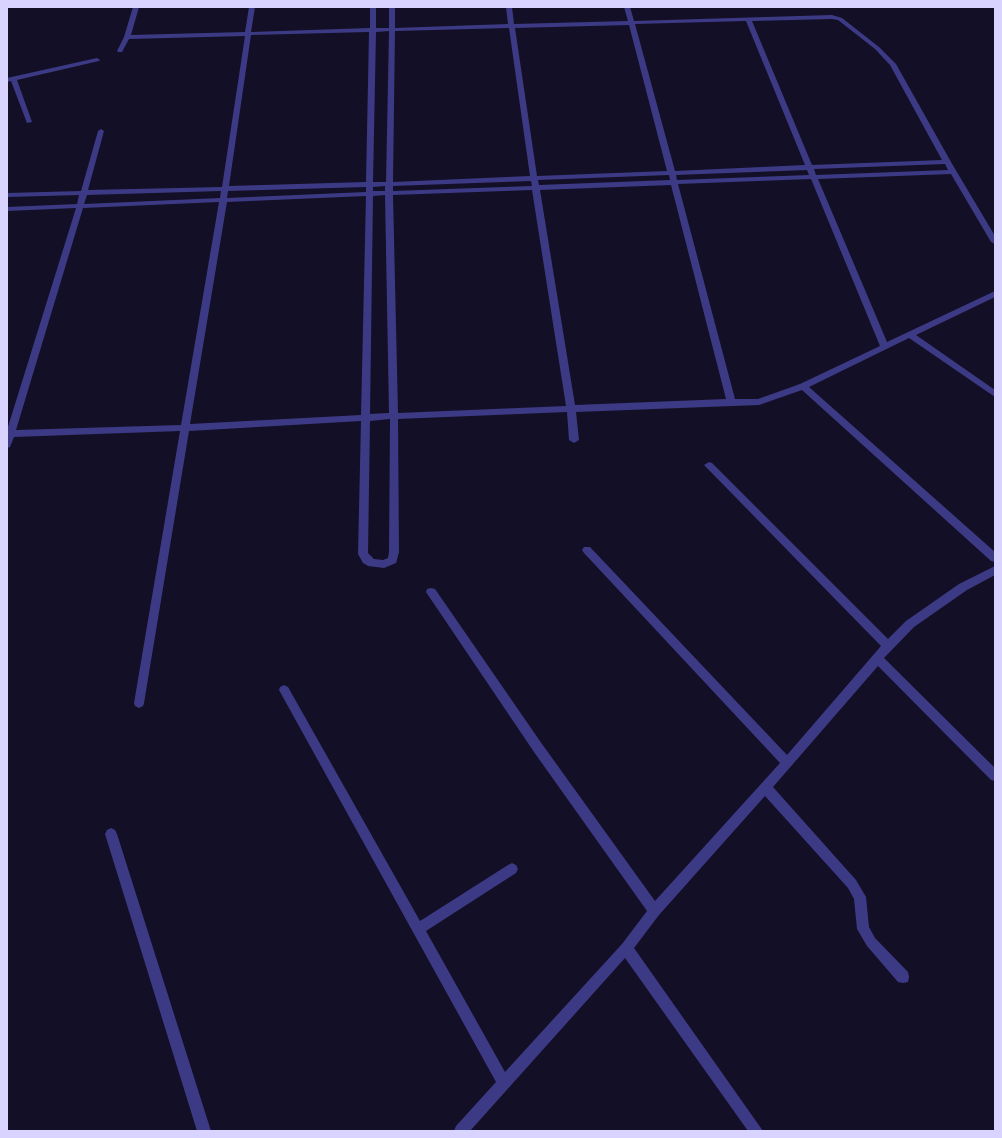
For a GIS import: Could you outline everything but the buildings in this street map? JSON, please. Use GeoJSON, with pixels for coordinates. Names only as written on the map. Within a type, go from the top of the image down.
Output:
{"type":"FeatureCollection","features":[{"type":"Feature","properties":{"kind":"street"},"geometry":{"type":"LineString","coordinates":[[120,51],[127,37],[136,7]]}},
{"type":"Feature","properties":{"kind":"street"},"geometry":{"type":"LineString","coordinates":[[139,703],[225,189],[252,7]]}},
{"type":"Feature","properties":{"kind":"street"},"geometry":{"type":"LineString","coordinates":[[373,7],[363,554],[367,560],[372,563],[384,564],[392,560],[394,552],[394,416],[389,188],[392,7]]}},
{"type":"Feature","properties":{"kind":"street"},"geometry":{"type":"LineString","coordinates":[[509,7],[522,102],[571,410],[574,440]]}},
{"type":"Feature","properties":{"kind":"street"},"geometry":{"type":"LineString","coordinates":[[627,7],[732,402]]}},
{"type":"Feature","properties":{"kind":"street"},"geometry":{"type":"LineString","coordinates":[[127,37],[827,16],[840,20],[886,55],[893,64],[947,162],[995,242]]}},
{"type":"Feature","properties":{"kind":"street"},"geometry":{"type":"LineString","coordinates":[[748,19],[884,346]]}},
{"type":"Feature","properties":{"kind":"street"},"geometry":{"type":"LineString","coordinates":[[29,122],[10,79],[97,60]]}},
{"type":"Feature","properties":{"kind":"street"},"geometry":{"type":"LineString","coordinates":[[7,445],[9,434],[84,193],[101,131]]}},
{"type":"Feature","properties":{"kind":"street"},"geometry":{"type":"LineString","coordinates":[[7,209],[369,193],[389,188],[534,178],[947,162]]}},
{"type":"Feature","properties":{"kind":"street"},"geometry":{"type":"LineString","coordinates":[[7,195],[369,184],[389,188],[536,187],[953,172]]}},
{"type":"Feature","properties":{"kind":"street"},"geometry":{"type":"LineString","coordinates":[[9,434],[184,428],[366,417],[759,402],[803,386],[995,294]]}},
{"type":"Feature","properties":{"kind":"street"},"geometry":{"type":"LineString","coordinates":[[910,335],[995,394]]}},
{"type":"Feature","properties":{"kind":"street"},"geometry":{"type":"LineString","coordinates":[[803,386],[995,558]]}},
{"type":"Feature","properties":{"kind":"street"},"geometry":{"type":"LineString","coordinates":[[709,465],[888,646]]}},
{"type":"Feature","properties":{"kind":"street"},"geometry":{"type":"LineString","coordinates":[[587,550],[787,763]]}},
{"type":"Feature","properties":{"kind":"street"},"geometry":{"type":"LineString","coordinates":[[462,1131],[504,1082],[626,948],[655,911],[787,763],[888,646],[910,624],[963,587],[995,570]]}},
{"type":"Feature","properties":{"kind":"street"},"geometry":{"type":"LineString","coordinates":[[431,592],[538,748],[655,911]]}},
{"type":"Feature","properties":{"kind":"street"},"geometry":{"type":"LineString","coordinates":[[878,659],[995,776]]}},
{"type":"Feature","properties":{"kind":"street"},"geometry":{"type":"LineString","coordinates":[[284,690],[504,1082]]}},
{"type":"Feature","properties":{"kind":"street"},"geometry":{"type":"LineString","coordinates":[[765,787],[852,884],[860,897],[863,929],[871,942],[903,977]]}},
{"type":"Feature","properties":{"kind":"street"},"geometry":{"type":"LineString","coordinates":[[111,834],[204,1131]]}},
{"type":"Feature","properties":{"kind":"street"},"geometry":{"type":"LineString","coordinates":[[418,929],[512,869]]}},
{"type":"Feature","properties":{"kind":"street"},"geometry":{"type":"LineString","coordinates":[[626,948],[756,1131]]}}]}
